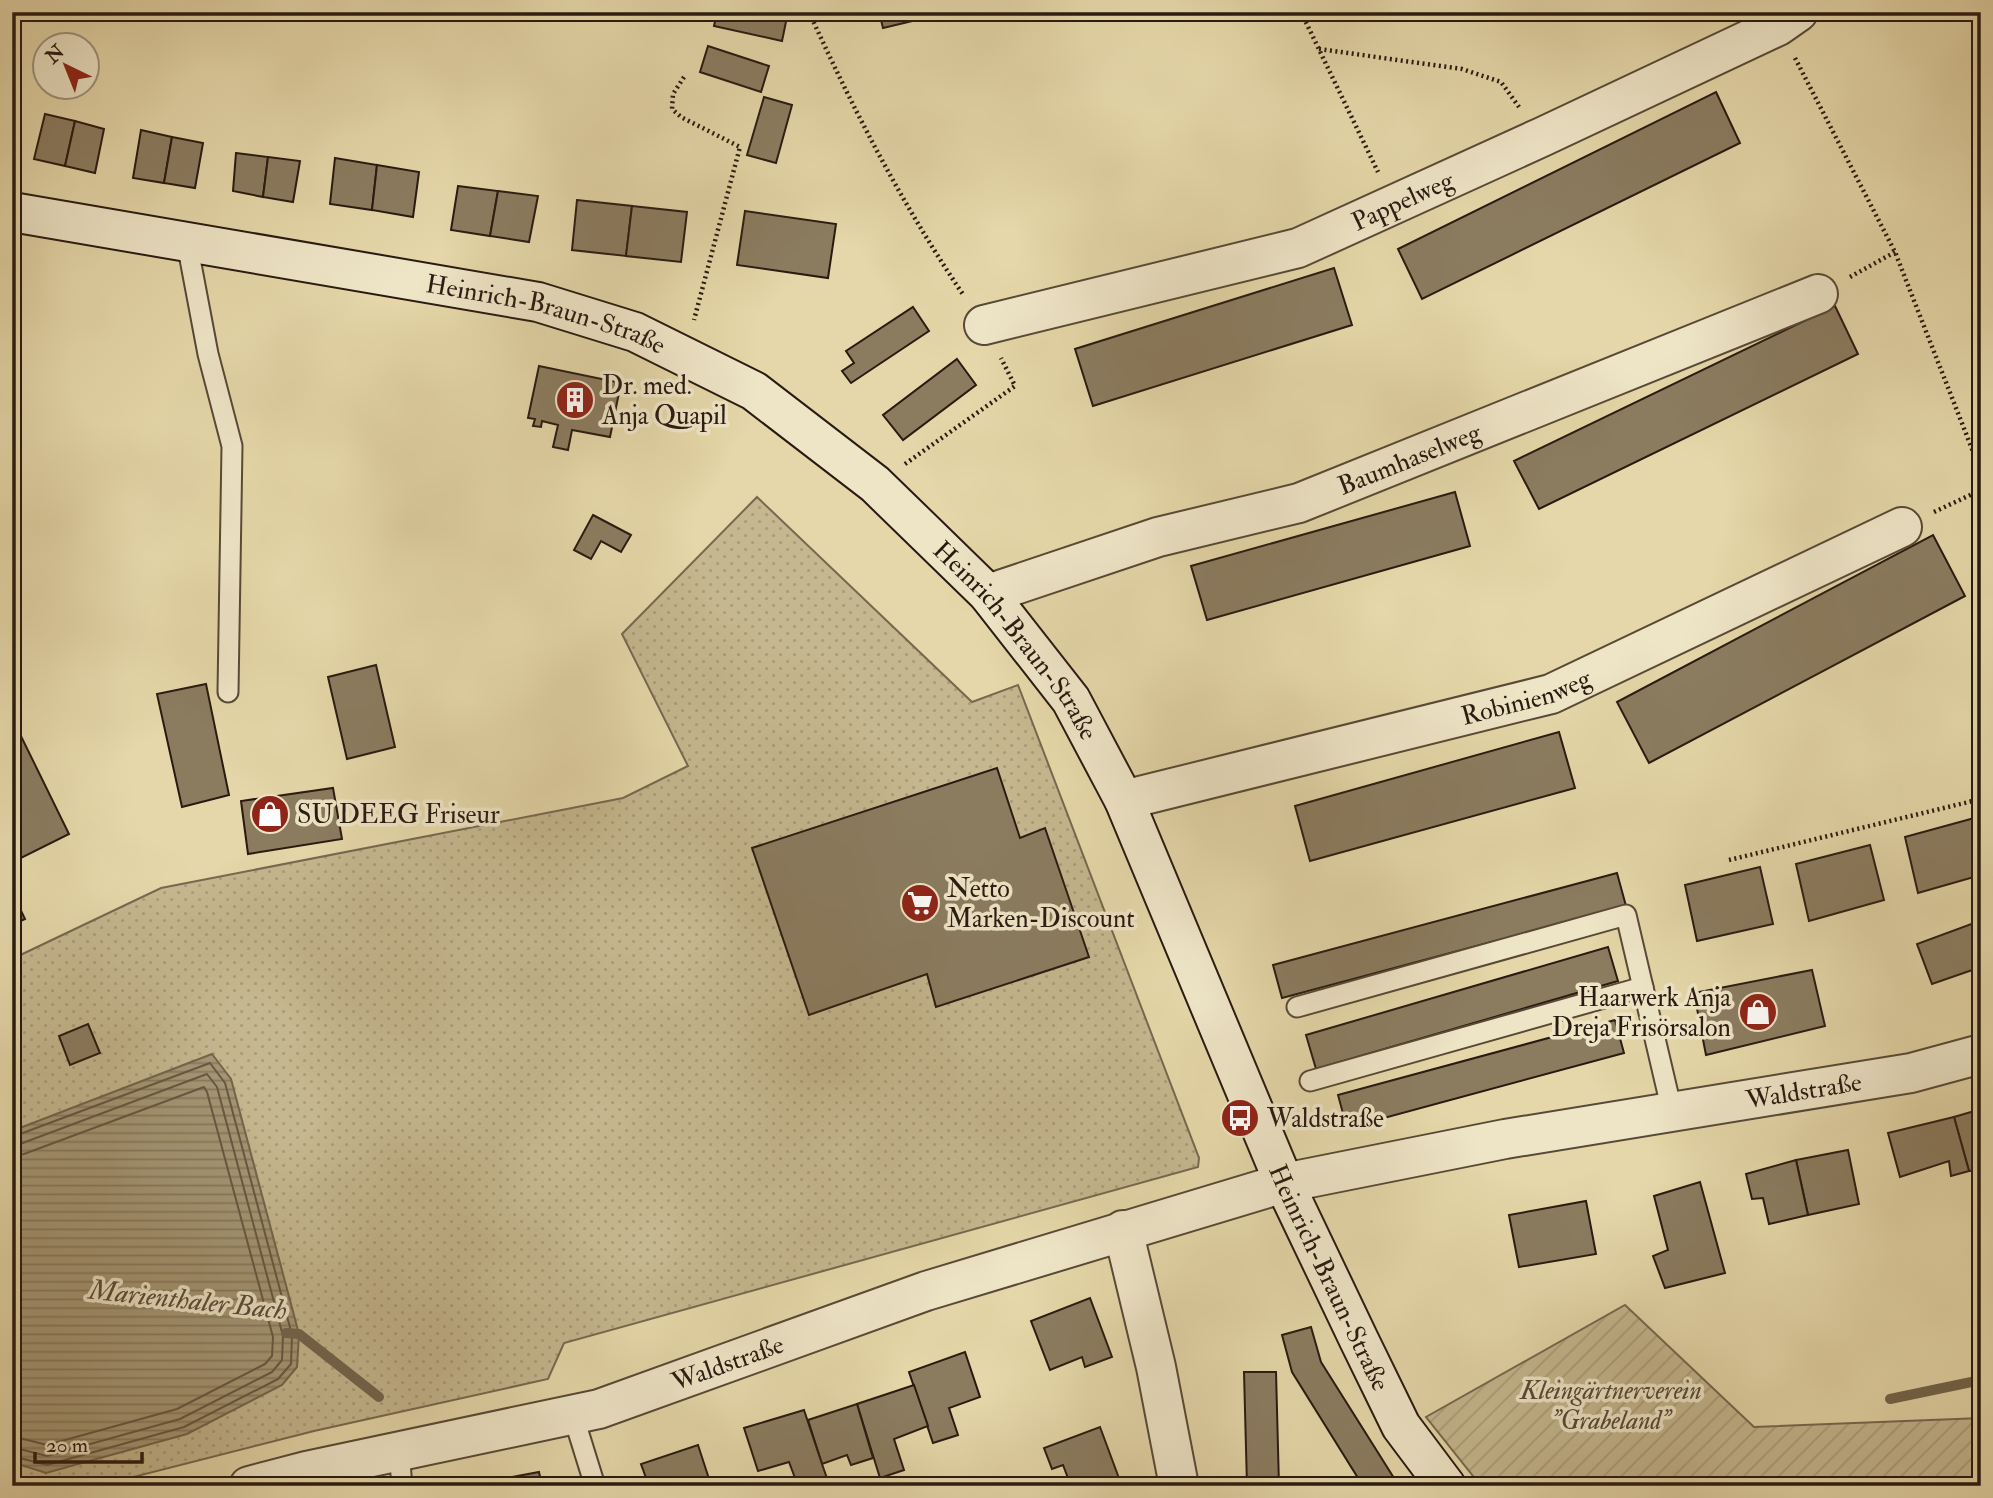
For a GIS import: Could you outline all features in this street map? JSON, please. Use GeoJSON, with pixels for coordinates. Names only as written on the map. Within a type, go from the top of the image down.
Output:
{"type":"FeatureCollection","features":[{"type":"Feature","properties":{"kind":"street","name":"Pappelweg"},"geometry":{"type":"LineString","coordinates":[[984,325],[1298,248],[1542,137],[1788,19]]}},
{"type":"Feature","properties":{"kind":"street","name":"Heinrich-Braun-Straße"},"geometry":{"type":"LineString","coordinates":[[12,212],[538,302],[635,331],[754,391],[875,484],[988,594],[1071,701],[1124,800],[1284,1183],[1401,1426],[1446,1486]]}},
{"type":"Feature","properties":{"kind":"street","name":"Baumhaselweg"},"geometry":{"type":"LineString","coordinates":[[988,594],[1158,537],[1299,503],[1818,294]]}},
{"type":"Feature","properties":{"kind":"street","name":"Robinienweg"},"geometry":{"type":"LineString","coordinates":[[1124,800],[1551,694],[1902,527]]}},
{"type":"Feature","properties":{"kind":"street","name":"Waldstraße"},"geometry":{"type":"LineString","coordinates":[[249,1486],[400,1469],[600,1409],[926,1291],[1284,1183],[1505,1139],[1910,1073],[1981,1054]]}},
{"type":"Feature","properties":{"kind":"street"},"geometry":{"type":"LineString","coordinates":[[1123,1230],[1156,1367],[1179,1486]]}},
{"type":"Feature","properties":{"kind":"lane"},"geometry":{"type":"LineString","coordinates":[[187,243],[208,354],[232,446],[228,692]]}},
{"type":"Feature","properties":{"kind":"lane"},"geometry":{"type":"LineString","coordinates":[[1297,1007],[1626,915],[1672,1111]]}},
{"type":"Feature","properties":{"kind":"lane"},"geometry":{"type":"LineString","coordinates":[[1310,1080],[1643,987]]}},
{"type":"Feature","properties":{"kind":"lane"},"geometry":{"type":"LineString","coordinates":[[573,1415],[595,1486]]}},
{"type":"Feature","properties":{"kind":"path"},"geometry":{"type":"LineString","coordinates":[[809,12],[870,142],[925,238],[984,325],[1015,386],[931,447]]}},
{"type":"Feature","properties":{"kind":"path"},"geometry":{"type":"LineString","coordinates":[[1301,12],[1393,203]]}},
{"type":"Feature","properties":{"kind":"path"},"geometry":{"type":"LineString","coordinates":[[1788,19],[1895,252],[1981,472]]}},
{"type":"Feature","properties":{"kind":"path"},"geometry":{"type":"LineString","coordinates":[[1320,49],[1462,69],[1501,82],[1542,137]]}},
{"type":"Feature","properties":{"kind":"path"},"geometry":{"type":"LineString","coordinates":[[684,77],[673,94],[672,109],[681,117],[740,147],[684,357]]}},
{"type":"Feature","properties":{"kind":"path"},"geometry":{"type":"LineString","coordinates":[[1818,294],[1895,252]]}},
{"type":"Feature","properties":{"kind":"path"},"geometry":{"type":"LineString","coordinates":[[1902,527],[1981,490]]}},
{"type":"Feature","properties":{"kind":"path"},"geometry":{"type":"LineString","coordinates":[[1729,860],[1981,799]]}},
{"type":"Feature","properties":{"kind":"green space"},"geometry":{"type":"Polygon","coordinates":[[[757,497],[972,702],[1018,685],[1199,1158],[1198,1167],[564,1343],[548,1379],[314,1431],[98,1486],[12,1486],[12,959],[161,888],[623,798],[688,766],[622,634],[757,497]]]}},
{"type":"Feature","properties":{"kind":"green space","name":"Kleingärtnerverein \"Grabeland\""},"geometry":{"type":"Polygon","coordinates":[[[1625,1305],[1754,1427],[1981,1418],[1981,1486],[1481,1486],[1426,1417],[1625,1305]]]}},
{"type":"Feature","properties":{"kind":"water"},"geometry":{"type":"Polygon","coordinates":[[[212,1054],[231,1079],[299,1334],[297,1367],[282,1385],[187,1434],[46,1473],[12,1462],[12,1131],[212,1054]]]}},
{"type":"Feature","properties":{"kind":"building"},"geometry":{"type":"Polygon","coordinates":[[[717,12],[788,12],[782,41],[714,26],[717,12]]]}},
{"type":"Feature","properties":{"kind":"building"},"geometry":{"type":"Polygon","coordinates":[[[879,12],[950,12],[883,28],[879,12]]]}},
{"type":"Feature","properties":{"kind":"building"},"geometry":{"type":"Polygon","coordinates":[[[708,46],[769,66],[761,92],[700,72],[708,46]]]}},
{"type":"Feature","properties":{"kind":"building"},"geometry":{"type":"Polygon","coordinates":[[[1716,92],[1740,143],[1422,299],[1398,249],[1716,92]]]}},
{"type":"Feature","properties":{"kind":"building"},"geometry":{"type":"Polygon","coordinates":[[[764,97],[792,105],[776,163],[747,155],[764,97]]]}},
{"type":"Feature","properties":{"kind":"building"},"geometry":{"type":"Polygon","coordinates":[[[45,114],[75,121],[65,166],[34,159],[45,114]]]}},
{"type":"Feature","properties":{"kind":"building"},"geometry":{"type":"Polygon","coordinates":[[[75,121],[104,129],[95,173],[65,166],[75,121]]]}},
{"type":"Feature","properties":{"kind":"building"},"geometry":{"type":"Polygon","coordinates":[[[141,130],[172,137],[164,183],[133,178],[141,130]]]}},
{"type":"Feature","properties":{"kind":"building"},"geometry":{"type":"Polygon","coordinates":[[[172,137],[203,143],[195,188],[164,183],[172,137]]]}},
{"type":"Feature","properties":{"kind":"building"},"geometry":{"type":"Polygon","coordinates":[[[236,153],[268,157],[263,197],[233,191],[236,153]]]}},
{"type":"Feature","properties":{"kind":"building"},"geometry":{"type":"Polygon","coordinates":[[[268,157],[300,161],[293,202],[263,197],[268,157]]]}},
{"type":"Feature","properties":{"kind":"building"},"geometry":{"type":"Polygon","coordinates":[[[335,158],[377,165],[372,210],[330,204],[335,158]]]}},
{"type":"Feature","properties":{"kind":"building"},"geometry":{"type":"Polygon","coordinates":[[[377,165],[419,172],[413,217],[372,210],[377,165]]]}},
{"type":"Feature","properties":{"kind":"building"},"geometry":{"type":"Polygon","coordinates":[[[458,186],[498,191],[490,236],[451,230],[458,186]]]}},
{"type":"Feature","properties":{"kind":"building"},"geometry":{"type":"Polygon","coordinates":[[[498,191],[538,196],[529,242],[490,236],[498,191]]]}},
{"type":"Feature","properties":{"kind":"building"},"geometry":{"type":"Polygon","coordinates":[[[577,200],[632,206],[626,256],[572,250],[577,200]]]}},
{"type":"Feature","properties":{"kind":"building"},"geometry":{"type":"Polygon","coordinates":[[[632,206],[687,212],[681,262],[626,256],[632,206]]]}},
{"type":"Feature","properties":{"kind":"building"},"geometry":{"type":"Polygon","coordinates":[[[745,211],[836,224],[828,278],[737,265],[745,211]]]}},
{"type":"Feature","properties":{"kind":"building"},"geometry":{"type":"Polygon","coordinates":[[[1334,268],[1352,325],[1093,406],[1075,349],[1334,268]]]}},
{"type":"Feature","properties":{"kind":"building"},"geometry":{"type":"Polygon","coordinates":[[[1835,306],[1858,354],[1539,509],[1514,461],[1835,306]]]}},
{"type":"Feature","properties":{"kind":"building"},"geometry":{"type":"Polygon","coordinates":[[[913,307],[929,331],[851,383],[842,371],[854,363],[846,351],[913,307]]]}},
{"type":"Feature","properties":{"kind":"building"},"geometry":{"type":"Polygon","coordinates":[[[957,359],[976,385],[903,440],[883,415],[957,359]]]}},
{"type":"Feature","properties":{"kind":"building","name":"Dr. med. Anja Quapil"},"geometry":{"type":"Polygon","coordinates":[[[539,366],[621,383],[610,437],[572,430],[568,450],[553,447],[558,425],[542,421],[541,427],[533,426],[535,419],[528,418],[539,366]]]}},
{"type":"Feature","properties":{"kind":"building"},"geometry":{"type":"Polygon","coordinates":[[[1455,492],[1470,546],[1207,620],[1191,566],[1455,492]]]}},
{"type":"Feature","properties":{"kind":"building"},"geometry":{"type":"Polygon","coordinates":[[[593,515],[631,535],[621,552],[601,541],[591,559],[574,550],[593,515]]]}},
{"type":"Feature","properties":{"kind":"building"},"geometry":{"type":"Polygon","coordinates":[[[1933,535],[1965,596],[1649,763],[1617,702],[1933,535]]]}},
{"type":"Feature","properties":{"kind":"building"},"geometry":{"type":"Polygon","coordinates":[[[376,665],[395,747],[347,759],[328,677],[376,665]]]}},
{"type":"Feature","properties":{"kind":"building"},"geometry":{"type":"Polygon","coordinates":[[[206,684],[229,795],[182,807],[157,694],[206,684]]]}},
{"type":"Feature","properties":{"kind":"building"},"geometry":{"type":"Polygon","coordinates":[[[16,726],[69,834],[13,862],[12,727],[16,726]]]}},
{"type":"Feature","properties":{"kind":"building"},"geometry":{"type":"Polygon","coordinates":[[[1559,732],[1575,788],[1310,861],[1295,806],[1559,732]]]}},
{"type":"Feature","properties":{"kind":"building","name":"Netto Marken-Discount"},"geometry":{"type":"Polygon","coordinates":[[[997,768],[1020,838],[1045,828],[1089,957],[936,1007],[927,974],[809,1015],[752,848],[997,768]]]}},
{"type":"Feature","properties":{"kind":"building"},"geometry":{"type":"Polygon","coordinates":[[[333,788],[342,839],[248,854],[241,801],[333,788]]]}},
{"type":"Feature","properties":{"kind":"building"},"geometry":{"type":"Polygon","coordinates":[[[1978,817],[1981,828],[1981,875],[1918,893],[1905,837],[1978,817]]]}},
{"type":"Feature","properties":{"kind":"building"},"geometry":{"type":"Polygon","coordinates":[[[1870,845],[1884,900],[1809,921],[1796,864],[1870,845]]]}},
{"type":"Feature","properties":{"kind":"building"},"geometry":{"type":"Polygon","coordinates":[[[1760,867],[1773,924],[1697,941],[1685,885],[1760,867]]]}},
{"type":"Feature","properties":{"kind":"building"},"geometry":{"type":"Polygon","coordinates":[[[1617,873],[1626,906],[1282,998],[1273,965],[1617,873]]]}},
{"type":"Feature","properties":{"kind":"building"},"geometry":{"type":"Polygon","coordinates":[[[12,892],[25,919],[12,925],[12,892]]]}},
{"type":"Feature","properties":{"kind":"building"},"geometry":{"type":"Polygon","coordinates":[[[1974,923],[1981,942],[1981,967],[1932,984],[1917,944],[1974,923]]]}},
{"type":"Feature","properties":{"kind":"building"},"geometry":{"type":"Polygon","coordinates":[[[1608,947],[1618,981],[1316,1069],[1306,1035],[1608,947]]]}},
{"type":"Feature","properties":{"kind":"building"},"geometry":{"type":"Polygon","coordinates":[[[1812,970],[1825,1026],[1706,1055],[1694,993],[1812,970]]]}},
{"type":"Feature","properties":{"kind":"building"},"geometry":{"type":"Polygon","coordinates":[[[1615,1020],[1624,1053],[1347,1128],[1338,1095],[1615,1020]]]}},
{"type":"Feature","properties":{"kind":"building"},"geometry":{"type":"Polygon","coordinates":[[[88,1024],[100,1053],[70,1065],[59,1036],[88,1024]]]}},
{"type":"Feature","properties":{"kind":"building"},"geometry":{"type":"Polygon","coordinates":[[[1981,1109],[1981,1170],[1969,1171],[1954,1117],[1981,1109]]]}},
{"type":"Feature","properties":{"kind":"building"},"geometry":{"type":"Polygon","coordinates":[[[1954,1117],[1969,1171],[1951,1176],[1949,1161],[1900,1177],[1888,1133],[1954,1117]]]}},
{"type":"Feature","properties":{"kind":"building"},"geometry":{"type":"Polygon","coordinates":[[[1848,1150],[1859,1204],[1808,1215],[1796,1160],[1848,1150]]]}},
{"type":"Feature","properties":{"kind":"building"},"geometry":{"type":"Polygon","coordinates":[[[1796,1160],[1808,1215],[1769,1224],[1763,1198],[1752,1199],[1746,1174],[1796,1160]]]}},
{"type":"Feature","properties":{"kind":"building"},"geometry":{"type":"Polygon","coordinates":[[[1700,1182],[1725,1273],[1665,1288],[1653,1256],[1668,1250],[1654,1196],[1700,1182]]]}},
{"type":"Feature","properties":{"kind":"building"},"geometry":{"type":"Polygon","coordinates":[[[1586,1201],[1596,1254],[1519,1267],[1509,1215],[1586,1201]]]}},
{"type":"Feature","properties":{"kind":"building"},"geometry":{"type":"Polygon","coordinates":[[[1090,1298],[1112,1357],[1085,1367],[1082,1357],[1050,1370],[1031,1321],[1090,1298]]]}},
{"type":"Feature","properties":{"kind":"building"},"geometry":{"type":"Polygon","coordinates":[[[1311,1327],[1321,1362],[1399,1486],[1363,1486],[1292,1372],[1282,1335],[1311,1327]]]}},
{"type":"Feature","properties":{"kind":"building"},"geometry":{"type":"Polygon","coordinates":[[[965,1352],[980,1397],[949,1408],[958,1435],[933,1443],[909,1372],[965,1352]]]}},
{"type":"Feature","properties":{"kind":"building"},"geometry":{"type":"Polygon","coordinates":[[[1244,1372],[1276,1372],[1279,1486],[1247,1486],[1244,1372]]]}},
{"type":"Feature","properties":{"kind":"building"},"geometry":{"type":"Polygon","coordinates":[[[914,1385],[928,1426],[894,1439],[904,1470],[880,1478],[857,1404],[914,1385]]]}},
{"type":"Feature","properties":{"kind":"building"},"geometry":{"type":"Polygon","coordinates":[[[857,1404],[873,1458],[851,1465],[847,1455],[822,1464],[808,1420],[857,1404]]]}},
{"type":"Feature","properties":{"kind":"building"},"geometry":{"type":"Polygon","coordinates":[[[804,1410],[829,1484],[798,1486],[789,1462],[758,1471],[744,1428],[804,1410]]]}},
{"type":"Feature","properties":{"kind":"building"},"geometry":{"type":"Polygon","coordinates":[[[1100,1427],[1120,1481],[1109,1486],[1071,1486],[1063,1465],[1052,1469],[1044,1448],[1100,1427]]]}},
{"type":"Feature","properties":{"kind":"building"},"geometry":{"type":"Polygon","coordinates":[[[698,1445],[711,1485],[649,1486],[641,1464],[698,1445]]]}},
{"type":"Feature","properties":{"kind":"building"},"geometry":{"type":"Polygon","coordinates":[[[539,1472],[542,1486],[479,1486],[479,1483],[539,1472]]]}},
{"type":"Feature","properties":{"kind":"waterway","name":"Marienthaler Bach"},"geometry":{"type":"LineString","coordinates":[[286,1333],[299,1334],[379,1397]]}},
{"type":"Feature","properties":{"kind":"waterway","name":"Marienthaler Bach"},"geometry":{"type":"LineString","coordinates":[[1890,1399],[1981,1380]]}},
{"type":"Feature","properties":{"kind":"place","name":"Dr. med. Anja Quapil"},"geometry":{"type":"Point","coordinates":[575,400]}},
{"type":"Feature","properties":{"kind":"place","name":"SU DEEG Friseur"},"geometry":{"type":"Point","coordinates":[270,814]}},
{"type":"Feature","properties":{"kind":"place","name":"Netto Marken-Discount"},"geometry":{"type":"Point","coordinates":[920,903]}},
{"type":"Feature","properties":{"kind":"place","name":"Haarwerk Anja Dreja Frisörsalon"},"geometry":{"type":"Point","coordinates":[1758,1012]}},
{"type":"Feature","properties":{"kind":"place","name":"Waldstraße"},"geometry":{"type":"Point","coordinates":[1240,1118]}}]}
